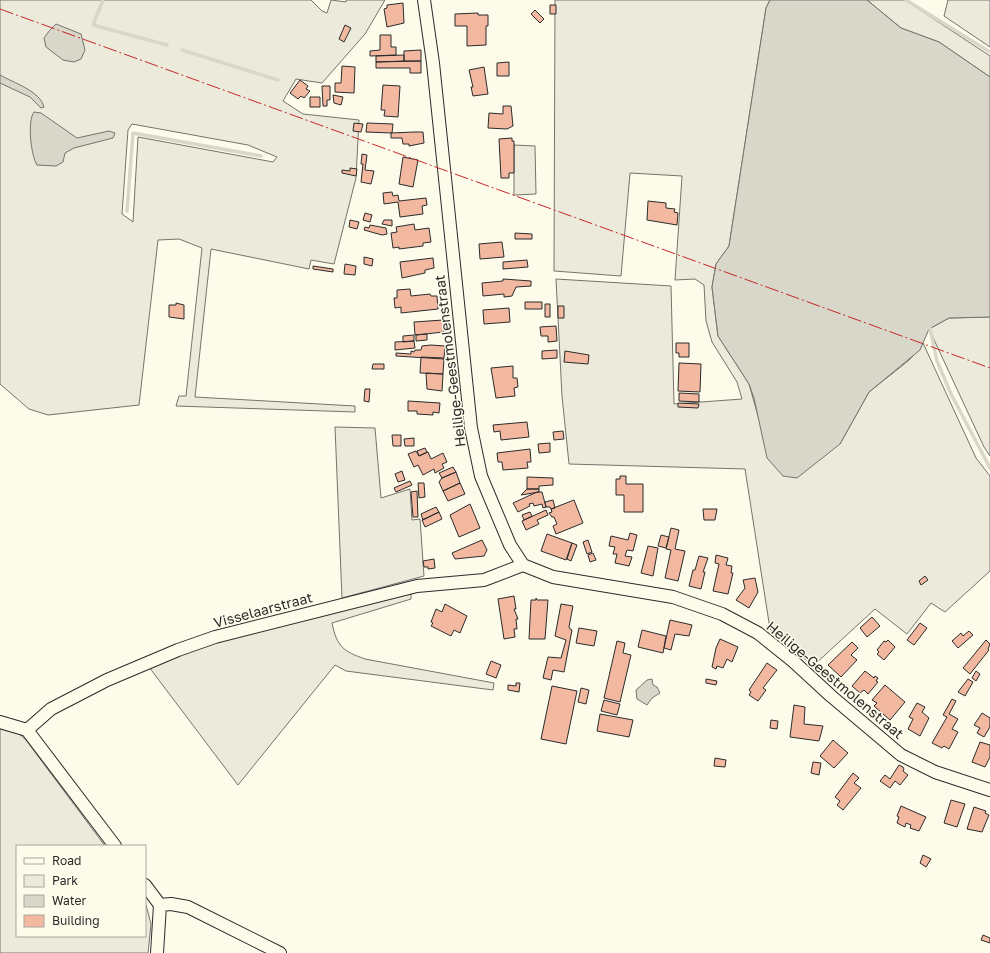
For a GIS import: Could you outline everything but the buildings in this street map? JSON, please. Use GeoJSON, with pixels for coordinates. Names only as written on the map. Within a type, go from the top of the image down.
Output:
{"type":"FeatureCollection","features":[{"type":"Feature","properties":{"kind":"street","name":"Heilige-Geestmolenstraat"},"geometry":{"type":"LineString","coordinates":[[424,0],[434,70],[471,428],[482,476],[510,545],[523,565],[553,576],[674,597],[722,614],[758,633],[793,661],[831,696],[901,754],[935,772],[990,790]]}},
{"type":"Feature","properties":{"kind":"street","name":"Visselaarstraat"},"geometry":{"type":"LineString","coordinates":[[27,730],[51,709],[108,680],[178,650],[215,637],[417,586],[484,580],[523,565]]}},
{"type":"Feature","properties":{"kind":"street"},"geometry":{"type":"LineString","coordinates":[[0,722],[27,730],[114,845]]}},
{"type":"Feature","properties":{"kind":"street"},"geometry":{"type":"LineString","coordinates":[[146,885],[160,904],[157,953]]}},
{"type":"Feature","properties":{"kind":"street"},"geometry":{"type":"LineString","coordinates":[[160,904],[188,907],[280,953]]}},
{"type":"Feature","properties":{"kind":"green space"},"geometry":{"type":"Polygon","coordinates":[[[0,0],[311,0],[322,11],[327,13],[331,0],[346,2],[346,0],[385,0],[365,34],[322,83],[296,79],[283,101],[303,114],[359,120],[356,178],[334,264],[311,260],[309,269],[211,249],[195,397],[355,406],[355,412],[176,406],[179,396],[186,396],[202,248],[179,239],[158,240],[139,405],[48,415],[29,409],[0,384],[0,0]],[[132,124],[128,130],[122,214],[133,222],[138,137],[273,162],[277,157],[248,145],[132,124]]]}},
{"type":"Feature","properties":{"kind":"green space"},"geometry":{"type":"Polygon","coordinates":[[[555,0],[770,0],[766,8],[729,246],[716,264],[712,287],[718,336],[749,384],[760,423],[840,444],[869,392],[908,361],[919,350],[923,343],[976,458],[990,476],[990,571],[945,612],[931,603],[907,634],[875,609],[813,666],[770,629],[745,469],[569,464],[562,396],[556,279],[671,286],[674,404],[742,399],[737,382],[712,342],[706,321],[704,285],[695,279],[675,280],[682,176],[630,173],[621,276],[554,271],[555,0]]]}},
{"type":"Feature","properties":{"kind":"green space"},"geometry":{"type":"Polygon","coordinates":[[[867,0],[905,0],[990,56],[990,77],[939,42],[901,28],[867,0]]]}},
{"type":"Feature","properties":{"kind":"green space"},"geometry":{"type":"Polygon","coordinates":[[[948,0],[990,0],[990,47],[944,16],[948,0]]]}},
{"type":"Feature","properties":{"kind":"green space"},"geometry":{"type":"Polygon","coordinates":[[[514,145],[535,146],[536,194],[514,195],[514,145]]]}},
{"type":"Feature","properties":{"kind":"green space"},"geometry":{"type":"Polygon","coordinates":[[[990,317],[990,456],[984,447],[929,329],[949,318],[990,317]]]}},
{"type":"Feature","properties":{"kind":"green space"},"geometry":{"type":"Polygon","coordinates":[[[335,427],[375,428],[381,498],[410,489],[412,520],[420,519],[424,576],[342,598],[335,427]]]}},
{"type":"Feature","properties":{"kind":"green space"},"geometry":{"type":"Polygon","coordinates":[[[411,591],[411,599],[332,623],[336,638],[342,647],[365,659],[494,683],[493,690],[346,671],[335,665],[238,785],[149,667],[212,644],[411,591]]]}},
{"type":"Feature","properties":{"kind":"green space"},"geometry":{"type":"Polygon","coordinates":[[[0,729],[19,734],[26,740],[104,845],[16,845],[16,937],[146,937],[146,905],[151,924],[148,953],[0,953],[0,729]]]}},
{"type":"Feature","properties":{"kind":"water"},"geometry":{"type":"Polygon","coordinates":[[[770,0],[867,0],[901,28],[939,42],[990,77],[990,317],[949,318],[929,329],[920,350],[869,392],[840,444],[797,478],[783,476],[767,458],[754,398],[749,384],[718,336],[712,287],[716,264],[729,246],[766,8],[770,0]]]}},
{"type":"Feature","properties":{"kind":"water"},"geometry":{"type":"Polygon","coordinates":[[[56,24],[81,34],[85,50],[81,59],[74,62],[63,60],[46,47],[44,38],[56,24]]]}},
{"type":"Feature","properties":{"kind":"water"},"geometry":{"type":"Polygon","coordinates":[[[0,75],[32,92],[42,101],[44,107],[41,108],[30,97],[0,83],[0,75]]]}},
{"type":"Feature","properties":{"kind":"water"},"geometry":{"type":"Polygon","coordinates":[[[34,112],[41,113],[77,138],[109,131],[115,133],[113,138],[74,148],[65,153],[63,162],[56,166],[37,165],[33,154],[30,130],[34,112]]]}},
{"type":"Feature","properties":{"kind":"water"},"geometry":{"type":"Polygon","coordinates":[[[652,679],[653,685],[657,687],[660,693],[652,698],[647,705],[637,699],[636,690],[647,680],[652,679]]]}},
{"type":"Feature","properties":{"kind":"waterway"},"geometry":{"type":"LineString","coordinates":[[103,0],[93,25],[167,45]]}},
{"type":"Feature","properties":{"kind":"waterway"},"geometry":{"type":"LineString","coordinates":[[906,0],[990,52]]}},
{"type":"Feature","properties":{"kind":"waterway"},"geometry":{"type":"LineString","coordinates":[[182,50],[278,80]]}},
{"type":"Feature","properties":{"kind":"waterway"},"geometry":{"type":"LineString","coordinates":[[127,211],[133,133],[261,156]]}},
{"type":"Feature","properties":{"kind":"waterway"},"geometry":{"type":"LineString","coordinates":[[929,324],[937,361],[951,394],[990,468]]}},
{"type":"Feature","properties":{"kind":"power"},"geometry":{"type":"LineString","coordinates":[[0,9],[990,368]]}}]}
